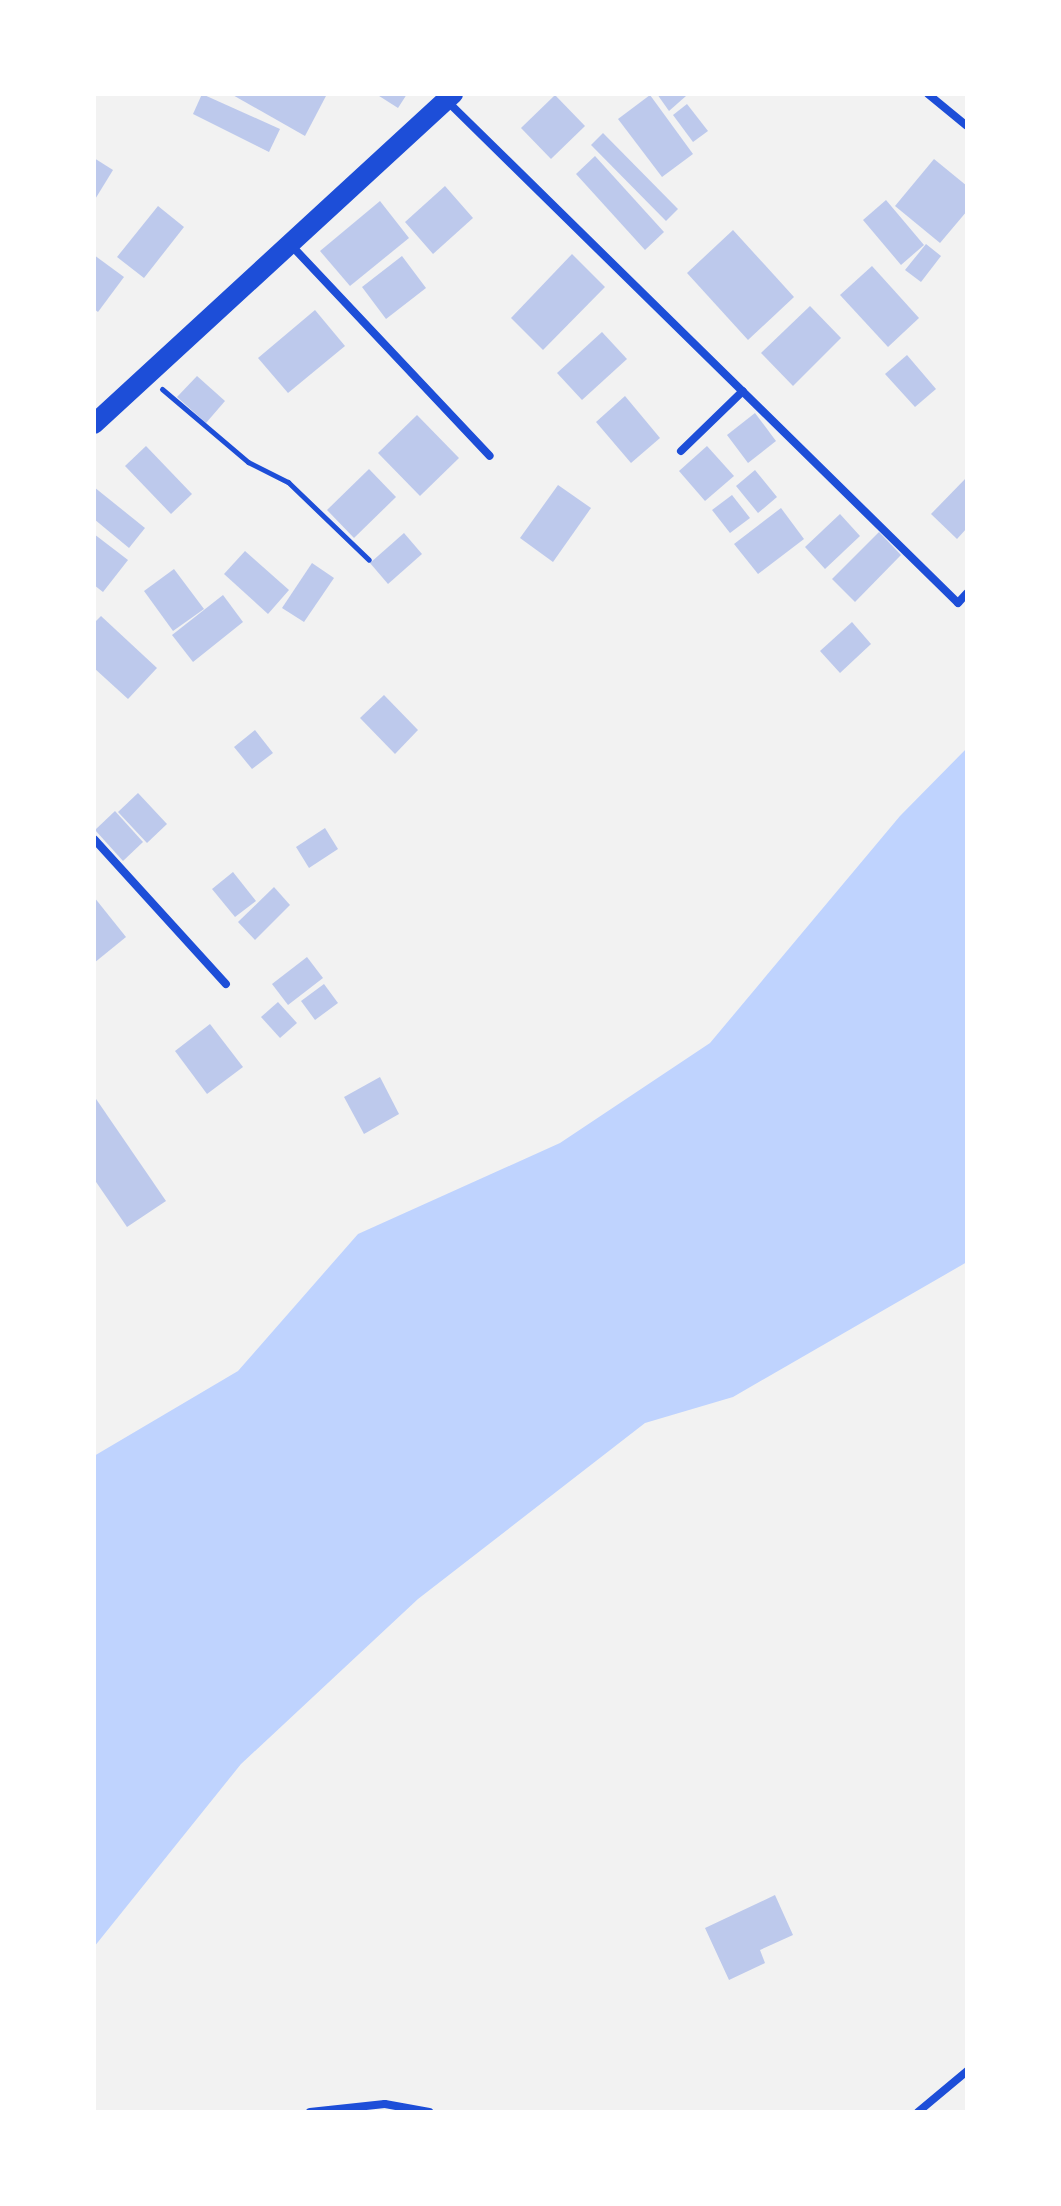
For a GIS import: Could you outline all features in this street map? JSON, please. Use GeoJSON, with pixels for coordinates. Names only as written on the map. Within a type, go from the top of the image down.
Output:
{"type":"FeatureCollection","features":[{"type":"Feature","properties":{"kind":"main road"},"geometry":{"type":"LineString","coordinates":[[94,424],[450,97]]}},
{"type":"Feature","properties":{"kind":"street"},"geometry":{"type":"LineString","coordinates":[[928,94],[967,126]]}},
{"type":"Feature","properties":{"kind":"street"},"geometry":{"type":"LineString","coordinates":[[450,97],[958,603],[967,593]]}},
{"type":"Feature","properties":{"kind":"street"},"geometry":{"type":"LineString","coordinates":[[289,243],[490,456]]}},
{"type":"Feature","properties":{"kind":"street"},"geometry":{"type":"LineString","coordinates":[[681,451],[743,391]]}},
{"type":"Feature","properties":{"kind":"street"},"geometry":{"type":"LineString","coordinates":[[94,839],[226,984]]}},
{"type":"Feature","properties":{"kind":"street"},"geometry":{"type":"LineString","coordinates":[[918,2112],[967,2071]]}},
{"type":"Feature","properties":{"kind":"street"},"geometry":{"type":"LineString","coordinates":[[310,2112],[385,2104],[429,2112]]}},
{"type":"Feature","properties":{"kind":"path"},"geometry":{"type":"LineString","coordinates":[[145,375],[248,462],[288,482],[369,560]]}},
{"type":"Feature","properties":{"kind":"water"},"geometry":{"type":"Polygon","coordinates":[[[967,748],[967,1262],[733,1397],[645,1423],[418,1599],[241,1764],[94,1947],[94,1456],[238,1371],[358,1234],[560,1143],[710,1043],[900,816],[967,748]]]}},
{"type":"Feature","properties":{"kind":"building"},"geometry":{"type":"Polygon","coordinates":[[[202,94],[280,129],[269,152],[193,114],[202,94]]]}},
{"type":"Feature","properties":{"kind":"building"},"geometry":{"type":"Polygon","coordinates":[[[231,94],[327,94],[305,136],[231,94]]]}},
{"type":"Feature","properties":{"kind":"building"},"geometry":{"type":"Polygon","coordinates":[[[376,94],[407,94],[398,108],[376,94]]]}},
{"type":"Feature","properties":{"kind":"building"},"geometry":{"type":"Polygon","coordinates":[[[657,94],[684,94],[686,96],[669,111],[657,94]]]}},
{"type":"Feature","properties":{"kind":"building"},"geometry":{"type":"Polygon","coordinates":[[[555,95],[585,126],[551,159],[521,128],[555,95]]]}},
{"type":"Feature","properties":{"kind":"building"},"geometry":{"type":"Polygon","coordinates":[[[650,95],[693,154],[662,177],[618,119],[650,95]]]}},
{"type":"Feature","properties":{"kind":"building"},"geometry":{"type":"Polygon","coordinates":[[[687,104],[708,131],[693,142],[673,115],[687,104]]]}},
{"type":"Feature","properties":{"kind":"building"},"geometry":{"type":"Polygon","coordinates":[[[603,133],[678,209],[666,221],[591,145],[603,133]]]}},
{"type":"Feature","properties":{"kind":"building"},"geometry":{"type":"Polygon","coordinates":[[[595,156],[664,232],[645,250],[576,174],[595,156]]]}},
{"type":"Feature","properties":{"kind":"building"},"geometry":{"type":"Polygon","coordinates":[[[94,158],[113,170],[94,201],[94,158]]]}},
{"type":"Feature","properties":{"kind":"building"},"geometry":{"type":"Polygon","coordinates":[[[934,159],[967,186],[967,211],[940,243],[895,206],[934,159]]]}},
{"type":"Feature","properties":{"kind":"building"},"geometry":{"type":"Polygon","coordinates":[[[445,186],[473,218],[433,254],[405,222],[445,186]]]}},
{"type":"Feature","properties":{"kind":"building"},"geometry":{"type":"Polygon","coordinates":[[[886,200],[924,245],[901,265],[863,220],[886,200]]]}},
{"type":"Feature","properties":{"kind":"building"},"geometry":{"type":"Polygon","coordinates":[[[380,201],[409,238],[350,286],[320,251],[380,201]]]}},
{"type":"Feature","properties":{"kind":"building"},"geometry":{"type":"Polygon","coordinates":[[[158,206],[184,227],[144,278],[117,257],[158,206]]]}},
{"type":"Feature","properties":{"kind":"building"},"geometry":{"type":"Polygon","coordinates":[[[733,230],[794,297],[748,340],[687,273],[733,230]]]}},
{"type":"Feature","properties":{"kind":"building"},"geometry":{"type":"Polygon","coordinates":[[[926,244],[941,256],[921,282],[905,270],[926,244]]]}},
{"type":"Feature","properties":{"kind":"building"},"geometry":{"type":"Polygon","coordinates":[[[572,254],[605,287],[543,350],[511,318],[572,254]]]}},
{"type":"Feature","properties":{"kind":"building"},"geometry":{"type":"Polygon","coordinates":[[[94,255],[124,277],[98,312],[94,309],[94,255]]]}},
{"type":"Feature","properties":{"kind":"building"},"geometry":{"type":"Polygon","coordinates":[[[402,256],[426,288],[386,319],[362,287],[402,256]]]}},
{"type":"Feature","properties":{"kind":"building"},"geometry":{"type":"Polygon","coordinates":[[[872,266],[919,318],[888,347],[840,295],[872,266]]]}},
{"type":"Feature","properties":{"kind":"building"},"geometry":{"type":"Polygon","coordinates":[[[810,306],[841,338],[793,386],[761,353],[810,306]]]}},
{"type":"Feature","properties":{"kind":"building"},"geometry":{"type":"Polygon","coordinates":[[[315,310],[345,346],[288,393],[258,358],[315,310]]]}},
{"type":"Feature","properties":{"kind":"building"},"geometry":{"type":"Polygon","coordinates":[[[602,332],[627,359],[582,400],[557,373],[602,332]]]}},
{"type":"Feature","properties":{"kind":"building"},"geometry":{"type":"Polygon","coordinates":[[[907,355],[936,389],[915,407],[885,374],[907,355]]]}},
{"type":"Feature","properties":{"kind":"building"},"geometry":{"type":"Polygon","coordinates":[[[197,376],[225,401],[206,423],[177,397],[197,376]]]}},
{"type":"Feature","properties":{"kind":"building"},"geometry":{"type":"Polygon","coordinates":[[[625,396],[660,438],[631,463],[596,422],[625,396]]]}},
{"type":"Feature","properties":{"kind":"building"},"geometry":{"type":"Polygon","coordinates":[[[755,413],[776,441],[748,463],[727,435],[755,413]]]}},
{"type":"Feature","properties":{"kind":"building"},"geometry":{"type":"Polygon","coordinates":[[[417,415],[459,458],[420,496],[378,453],[417,415]]]}},
{"type":"Feature","properties":{"kind":"building"},"geometry":{"type":"Polygon","coordinates":[[[146,446],[192,494],[171,514],[125,466],[146,446]]]}},
{"type":"Feature","properties":{"kind":"building"},"geometry":{"type":"Polygon","coordinates":[[[707,446],[734,476],[705,501],[679,471],[707,446]]]}},
{"type":"Feature","properties":{"kind":"building"},"geometry":{"type":"Polygon","coordinates":[[[369,469],[396,497],[354,538],[327,510],[369,469]]]}},
{"type":"Feature","properties":{"kind":"building"},"geometry":{"type":"Polygon","coordinates":[[[755,470],[777,497],[758,513],[736,486],[755,470]]]}},
{"type":"Feature","properties":{"kind":"building"},"geometry":{"type":"Polygon","coordinates":[[[967,477],[967,528],[957,539],[931,514],[967,477]]]}},
{"type":"Feature","properties":{"kind":"building"},"geometry":{"type":"Polygon","coordinates":[[[558,485],[591,508],[553,562],[520,538],[558,485]]]}},
{"type":"Feature","properties":{"kind":"building"},"geometry":{"type":"Polygon","coordinates":[[[94,487],[145,528],[129,548],[94,519],[94,487]]]}},
{"type":"Feature","properties":{"kind":"building"},"geometry":{"type":"Polygon","coordinates":[[[732,495],[750,518],[730,533],[712,510],[732,495]]]}},
{"type":"Feature","properties":{"kind":"building"},"geometry":{"type":"Polygon","coordinates":[[[781,508],[804,539],[758,574],[734,544],[781,508]]]}},
{"type":"Feature","properties":{"kind":"building"},"geometry":{"type":"Polygon","coordinates":[[[840,514],[860,536],[825,569],[805,547],[840,514]]]}},
{"type":"Feature","properties":{"kind":"building"},"geometry":{"type":"Polygon","coordinates":[[[879,532],[901,555],[855,602],[832,579],[879,532]]]}},
{"type":"Feature","properties":{"kind":"building"},"geometry":{"type":"Polygon","coordinates":[[[404,533],[422,554],[388,584],[370,563],[404,533]]]}},
{"type":"Feature","properties":{"kind":"building"},"geometry":{"type":"Polygon","coordinates":[[[94,534],[128,560],[103,592],[94,585],[94,534]]]}},
{"type":"Feature","properties":{"kind":"building"},"geometry":{"type":"Polygon","coordinates":[[[245,551],[289,590],[268,614],[224,574],[245,551]]]}},
{"type":"Feature","properties":{"kind":"building"},"geometry":{"type":"Polygon","coordinates":[[[312,563],[334,578],[304,622],[282,608],[312,563]]]}},
{"type":"Feature","properties":{"kind":"building"},"geometry":{"type":"Polygon","coordinates":[[[174,569],[204,609],[173,631],[144,591],[174,569]]]}},
{"type":"Feature","properties":{"kind":"building"},"geometry":{"type":"Polygon","coordinates":[[[223,595],[243,622],[193,662],[172,635],[223,595]]]}},
{"type":"Feature","properties":{"kind":"building"},"geometry":{"type":"Polygon","coordinates":[[[101,616],[157,668],[128,699],[94,668],[94,623],[101,616]]]}},
{"type":"Feature","properties":{"kind":"building"},"geometry":{"type":"Polygon","coordinates":[[[852,622],[871,644],[840,673],[820,651],[852,622]]]}},
{"type":"Feature","properties":{"kind":"building"},"geometry":{"type":"Polygon","coordinates":[[[384,695],[418,730],[395,754],[360,718],[384,695]]]}},
{"type":"Feature","properties":{"kind":"building"},"geometry":{"type":"Polygon","coordinates":[[[255,730],[273,753],[252,769],[234,747],[255,730]]]}},
{"type":"Feature","properties":{"kind":"building"},"geometry":{"type":"Polygon","coordinates":[[[138,793],[167,824],[147,843],[118,812],[138,793]]]}},
{"type":"Feature","properties":{"kind":"building"},"geometry":{"type":"Polygon","coordinates":[[[115,811],[143,842],[123,861],[95,830],[115,811]]]}},
{"type":"Feature","properties":{"kind":"building"},"geometry":{"type":"Polygon","coordinates":[[[325,828],[338,849],[309,868],[296,847],[325,828]]]}},
{"type":"Feature","properties":{"kind":"building"},"geometry":{"type":"Polygon","coordinates":[[[233,872],[256,901],[235,917],[212,889],[233,872]]]}},
{"type":"Feature","properties":{"kind":"building"},"geometry":{"type":"Polygon","coordinates":[[[274,887],[290,905],[255,940],[238,922],[274,887]]]}},
{"type":"Feature","properties":{"kind":"building"},"geometry":{"type":"Polygon","coordinates":[[[94,897],[126,937],[94,963],[94,897]]]}},
{"type":"Feature","properties":{"kind":"building"},"geometry":{"type":"Polygon","coordinates":[[[307,957],[323,978],[288,1005],[272,984],[307,957]]]}},
{"type":"Feature","properties":{"kind":"building"},"geometry":{"type":"Polygon","coordinates":[[[324,984],[338,1003],[315,1020],[301,1001],[324,984]]]}},
{"type":"Feature","properties":{"kind":"building"},"geometry":{"type":"Polygon","coordinates":[[[278,1002],[297,1023],[280,1038],[261,1017],[278,1002]]]}},
{"type":"Feature","properties":{"kind":"building"},"geometry":{"type":"Polygon","coordinates":[[[210,1024],[243,1067],[207,1094],[175,1051],[210,1024]]]}},
{"type":"Feature","properties":{"kind":"building"},"geometry":{"type":"Polygon","coordinates":[[[380,1077],[399,1114],[364,1134],[344,1097],[380,1077]]]}},
{"type":"Feature","properties":{"kind":"building"},"geometry":{"type":"Polygon","coordinates":[[[94,1096],[166,1201],[127,1227],[94,1179],[94,1096]]]}},
{"type":"Feature","properties":{"kind":"building"},"geometry":{"type":"Polygon","coordinates":[[[775,1895],[793,1935],[760,1950],[765,1963],[729,1980],[705,1928],[775,1895]]]}}]}
